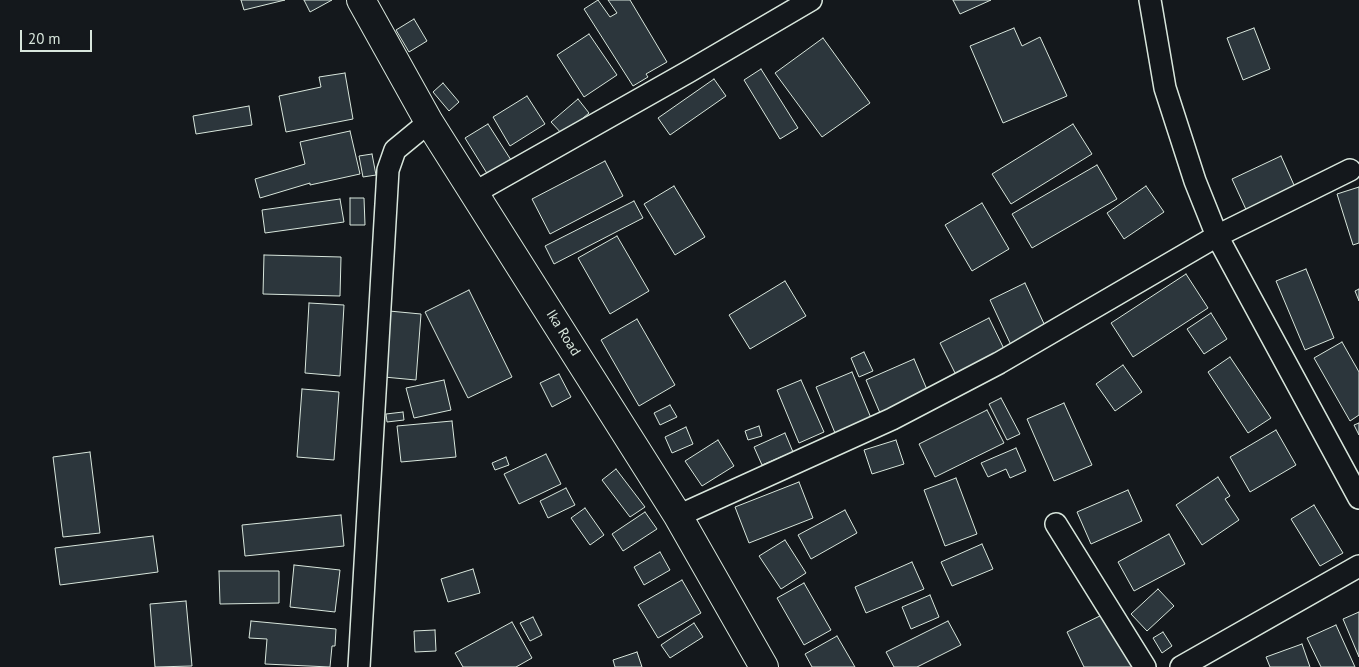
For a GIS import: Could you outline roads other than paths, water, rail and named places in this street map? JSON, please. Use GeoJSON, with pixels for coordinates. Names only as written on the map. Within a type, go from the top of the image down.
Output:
{"type":"FeatureCollection","features":[{"type":"Feature","properties":{"kind":"street","name":"Ika Road"},"geometry":{"type":"LineString","coordinates":[[361,0],[429,122],[678,516],[764,667]]}},
{"type":"Feature","properties":{"kind":"street"},"geometry":{"type":"LineString","coordinates":[[474,193],[680,77],[811,0]]}},
{"type":"Feature","properties":{"kind":"street"},"geometry":{"type":"LineString","coordinates":[[1150,0],[1165,88],[1196,181],[1217,236],[1359,498]]}},
{"type":"Feature","properties":{"kind":"street"},"geometry":{"type":"LineString","coordinates":[[359,667],[388,170],[395,150],[429,122]]}},
{"type":"Feature","properties":{"kind":"street"},"geometry":{"type":"LineString","coordinates":[[678,516],[892,419],[1000,362],[1217,236],[1350,170]]}},
{"type":"Feature","properties":{"kind":"street"},"geometry":{"type":"LineString","coordinates":[[1056,524],[1145,667]]}},
{"type":"Feature","properties":{"kind":"street"},"geometry":{"type":"LineString","coordinates":[[1181,667],[1359,566]]}}]}
